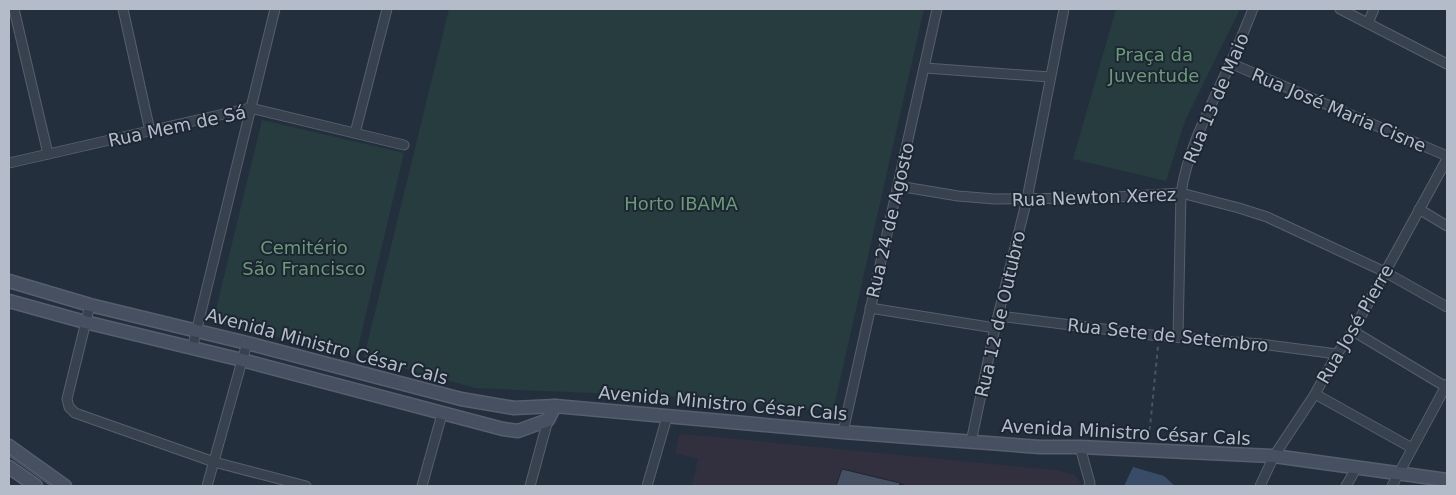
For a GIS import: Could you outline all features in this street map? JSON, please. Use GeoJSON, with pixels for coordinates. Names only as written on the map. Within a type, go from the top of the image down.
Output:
{"type":"FeatureCollection","features":[{"type":"Feature","properties":{"kind":"main road","name":"Avenida Ministro César Cals"},"geometry":{"type":"LineString","coordinates":[[9,281],[90,304],[461,399],[514,408],[555,406],[843,432],[1040,447],[1080,447],[1274,456],[1447,480]]}},
{"type":"Feature","properties":{"kind":"main road","name":"Avenida Ministro César Cals"},"geometry":{"type":"LineString","coordinates":[[9,301],[85,322],[242,360],[442,414],[518,431],[548,420]]}},
{"type":"Feature","properties":{"kind":"main road"},"geometry":{"type":"LineString","coordinates":[[548,420],[555,406]]}},
{"type":"Feature","properties":{"kind":"main road"},"geometry":{"type":"LineString","coordinates":[[9,446],[65,486]]}},
{"type":"Feature","properties":{"kind":"main road"},"geometry":{"type":"LineString","coordinates":[[9,467],[36,486]]}},
{"type":"Feature","properties":{"kind":"street"},"geometry":{"type":"LineString","coordinates":[[14,9],[48,154]]}},
{"type":"Feature","properties":{"kind":"street"},"geometry":{"type":"LineString","coordinates":[[123,9],[150,131]]}},
{"type":"Feature","properties":{"kind":"street"},"geometry":{"type":"LineString","coordinates":[[192,349],[275,9]]}},
{"type":"Feature","properties":{"kind":"street"},"geometry":{"type":"LineString","coordinates":[[355,133],[387,9]]}},
{"type":"Feature","properties":{"kind":"street","name":"Rua 24 de Agosto"},"geometry":{"type":"LineString","coordinates":[[843,432],[937,9]]}},
{"type":"Feature","properties":{"kind":"street","name":"Rua 12 de Outubro"},"geometry":{"type":"LineString","coordinates":[[971,442],[995,328],[1026,199],[1064,9]]}},
{"type":"Feature","properties":{"kind":"street","name":"Rua 13 de Maio"},"geometry":{"type":"LineString","coordinates":[[1178,337],[1181,193],[1184,172],[1216,90],[1230,63],[1253,9]]}},
{"type":"Feature","properties":{"kind":"street"},"geometry":{"type":"LineString","coordinates":[[1340,9],[1447,64]]}},
{"type":"Feature","properties":{"kind":"street"},"geometry":{"type":"LineString","coordinates":[[1368,23],[1374,9]]}},
{"type":"Feature","properties":{"kind":"street","name":"Rua José Maria Cisne"},"geometry":{"type":"LineString","coordinates":[[1230,63],[1447,158]]}},
{"type":"Feature","properties":{"kind":"street"},"geometry":{"type":"LineString","coordinates":[[925,68],[1050,76]]}},
{"type":"Feature","properties":{"kind":"street","name":"Rua Mem de Sá"},"geometry":{"type":"LineString","coordinates":[[9,163],[250,108],[404,145]]}},
{"type":"Feature","properties":{"kind":"street","name":"Rua José Pierre"},"geometry":{"type":"LineString","coordinates":[[1260,486],[1274,456],[1315,394],[1337,354],[1353,331],[1447,158]]}},
{"type":"Feature","properties":{"kind":"street","name":"Rua Newton Xerez"},"geometry":{"type":"LineString","coordinates":[[898,186],[958,196],[995,199],[1100,198],[1181,193],[1255,213],[1385,272],[1447,307]]}},
{"type":"Feature","properties":{"kind":"street"},"geometry":{"type":"LineString","coordinates":[[1419,209],[1447,226]]}},
{"type":"Feature","properties":{"kind":"street"},"geometry":{"type":"LineString","coordinates":[[90,304],[67,398],[69,407],[75,413],[214,462],[306,486]]}},
{"type":"Feature","properties":{"kind":"street"},"geometry":{"type":"LineString","coordinates":[[870,308],[995,328]]}},
{"type":"Feature","properties":{"kind":"street","name":"Rua Sete de Setembro"},"geometry":{"type":"LineString","coordinates":[[999,316],[1159,336],[1261,344],[1337,354]]}},
{"type":"Feature","properties":{"kind":"street"},"geometry":{"type":"LineString","coordinates":[[1353,331],[1447,386],[1392,486]]}},
{"type":"Feature","properties":{"kind":"street"},"geometry":{"type":"LineString","coordinates":[[207,486],[248,343]]}},
{"type":"Feature","properties":{"kind":"street"},"geometry":{"type":"LineString","coordinates":[[1315,394],[1412,448]]}},
{"type":"Feature","properties":{"kind":"street"},"geometry":{"type":"LineString","coordinates":[[422,486],[442,414]]}},
{"type":"Feature","properties":{"kind":"street"},"geometry":{"type":"LineString","coordinates":[[647,486],[667,416]]}},
{"type":"Feature","properties":{"kind":"street"},"geometry":{"type":"LineString","coordinates":[[530,486],[548,420]]}},
{"type":"Feature","properties":{"kind":"street"},"geometry":{"type":"LineString","coordinates":[[1080,447],[1090,483],[1089,486]]}},
{"type":"Feature","properties":{"kind":"street"},"geometry":{"type":"LineString","coordinates":[[1346,486],[1357,467]]}},
{"type":"Feature","properties":{"kind":"path"},"geometry":{"type":"LineString","coordinates":[[1150,428],[1159,336]]}},
{"type":"Feature","properties":{"kind":"shaded area"},"geometry":{"type":"Polygon","coordinates":[[[683,434],[1055,470],[1075,475],[1082,486],[692,486],[698,459],[675,453],[667,486],[679,436],[683,434]]]}},
{"type":"Feature","properties":{"kind":"green space","name":"Horto IBAMA"},"geometry":{"type":"Polygon","coordinates":[[[449,9],[924,9],[833,411],[665,396],[475,388],[364,357],[449,9]]]}},
{"type":"Feature","properties":{"kind":"green space","name":"Praça da Juventude"},"geometry":{"type":"Polygon","coordinates":[[[1116,9],[1240,9],[1185,121],[1166,181],[1073,159],[1116,9]]]}},
{"type":"Feature","properties":{"kind":"green space","name":"Cemitério São Francisco"},"geometry":{"type":"Polygon","coordinates":[[[262,120],[404,153],[356,356],[213,322],[262,120]]]}},
{"type":"Feature","properties":{"kind":"water"},"geometry":{"type":"Polygon","coordinates":[[[1133,467],[1164,476],[1175,486],[1124,486],[1133,467]]]}},
{"type":"Feature","properties":{"kind":"building"},"geometry":{"type":"Polygon","coordinates":[[[842,469],[900,483],[899,486],[836,486],[842,469]]]}},
{"type":"Feature","properties":{"kind":"tram line"},"geometry":{"type":"LineString","coordinates":[[9,456],[51,486]]}}]}
